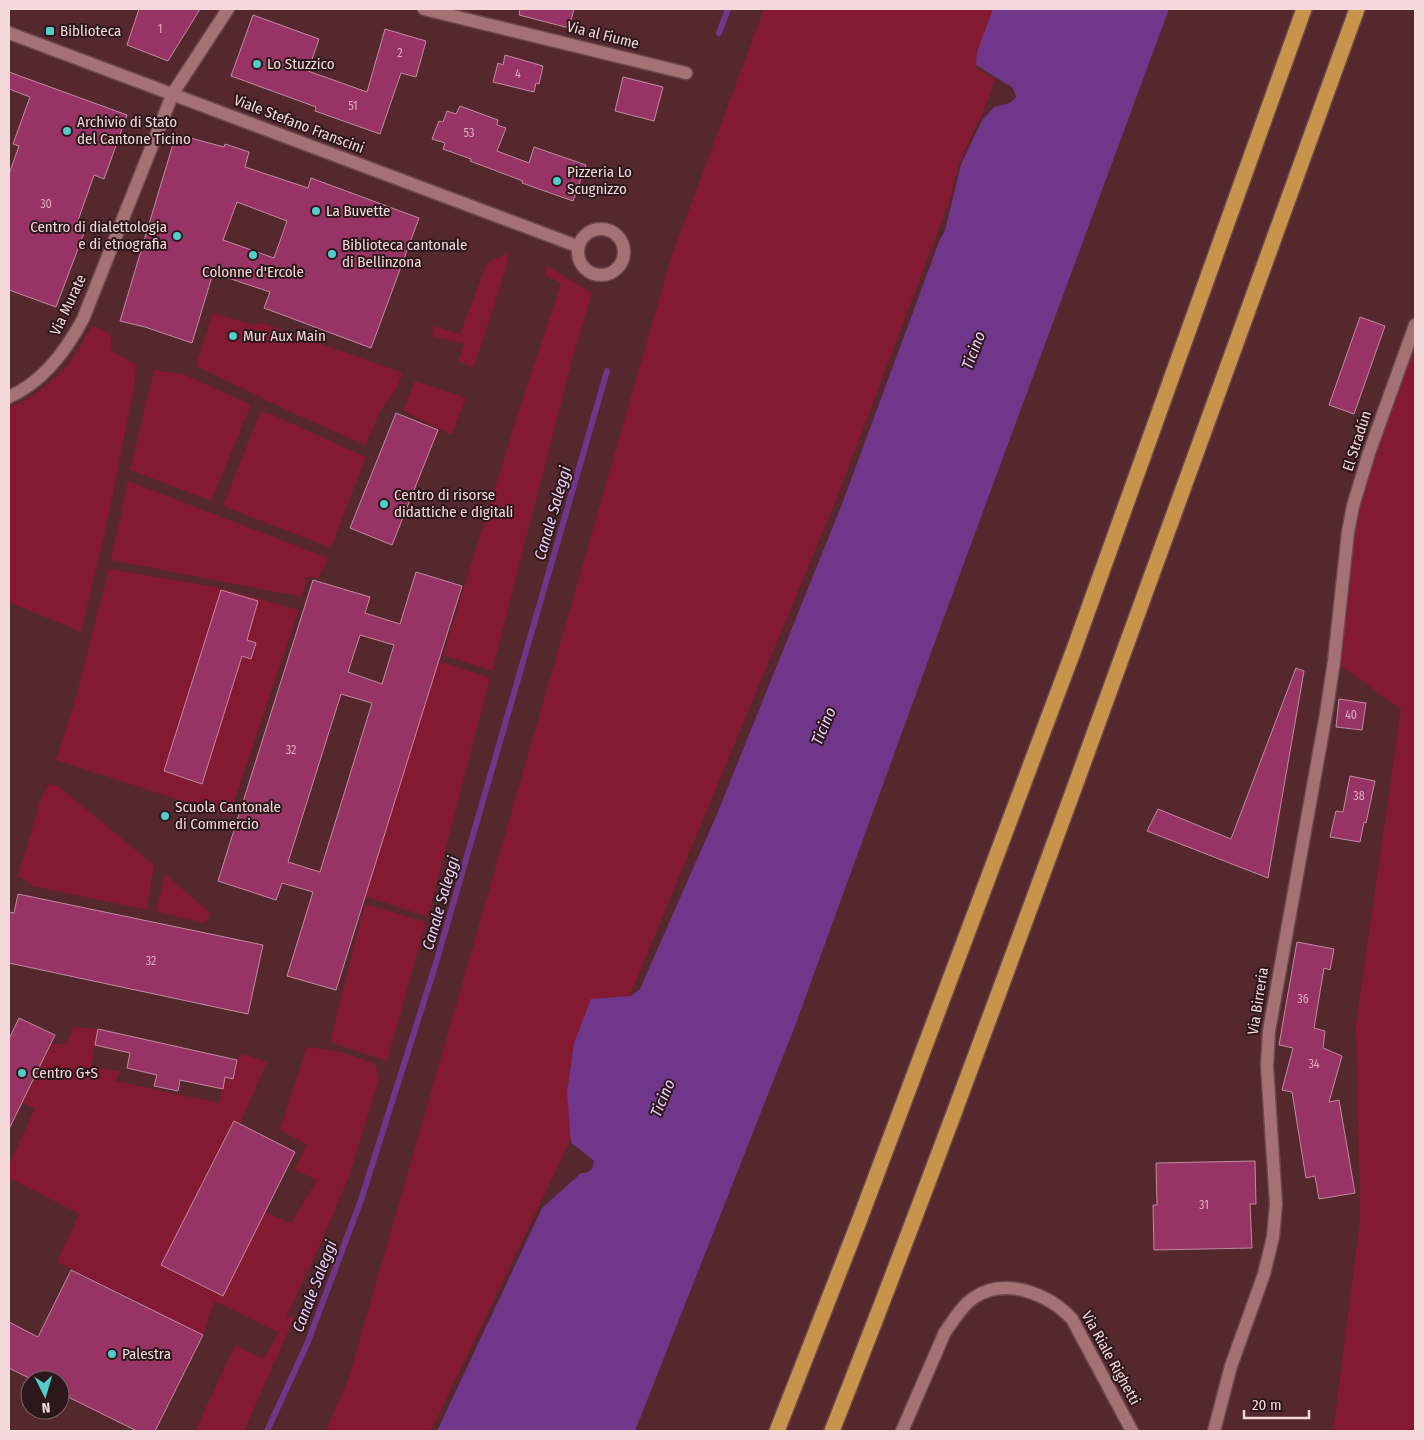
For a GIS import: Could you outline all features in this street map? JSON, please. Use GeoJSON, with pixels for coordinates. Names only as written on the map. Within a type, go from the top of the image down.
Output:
{"type":"FeatureCollection","features":[{"type":"Feature","properties":{"kind":"highway"},"geometry":{"type":"LineString","coordinates":[[777,1431],[876,1177],[1066,671],[1304,9]]}},
{"type":"Feature","properties":{"kind":"highway"},"geometry":{"type":"LineString","coordinates":[[832,1431],[991,1015],[1175,515],[1357,9]]}},
{"type":"Feature","properties":{"kind":"street","name":"Via Murate"},"geometry":{"type":"LineString","coordinates":[[9,397],[34,382],[51,367],[74,337],[83,319],[173,93],[228,9]]}},
{"type":"Feature","properties":{"kind":"street","name":"Via al Fiume"},"geometry":{"type":"LineString","coordinates":[[424,9],[686,72]]}},
{"type":"Feature","properties":{"kind":"street","name":"Viale Stefano Franscini"},"geometry":{"type":"LineString","coordinates":[[9,33],[577,246]]}},
{"type":"Feature","properties":{"kind":"street","name":"El Stradún"},"geometry":{"type":"LineString","coordinates":[[1344,571],[1353,506],[1369,453],[1415,325]]}},
{"type":"Feature","properties":{"kind":"street","name":"Via Birreria"},"geometry":{"type":"LineString","coordinates":[[1214,1431],[1232,1366],[1264,1274],[1273,1237],[1276,1204],[1267,1066],[1269,1031],[1327,706],[1344,571]]}},
{"type":"Feature","properties":{"kind":"street","name":"Via Riale Righetti"},"geometry":{"type":"LineString","coordinates":[[902,1431],[945,1332],[955,1318],[973,1298],[990,1290],[1005,1289],[1030,1292],[1042,1296],[1058,1306],[1072,1320],[1132,1431]]}},
{"type":"Feature","properties":{"kind":"shaded area"},"geometry":{"type":"Polygon","coordinates":[[[764,9],[1020,9],[991,91],[837,498],[563,1156],[431,1431],[326,1431],[349,1377],[671,258],[764,9]]]}},
{"type":"Feature","properties":{"kind":"shaded area"},"geometry":{"type":"Polygon","coordinates":[[[506,253],[508,255],[507,265],[474,367],[458,362],[465,344],[432,336],[434,326],[460,334],[487,263],[506,253]]]}},
{"type":"Feature","properties":{"kind":"shaded area"},"geometry":{"type":"Polygon","coordinates":[[[547,266],[592,293],[572,360],[492,671],[443,655],[526,388],[561,283],[545,275],[547,266]]]}},
{"type":"Feature","properties":{"kind":"shaded area"},"geometry":{"type":"Polygon","coordinates":[[[213,313],[253,325],[262,323],[403,373],[395,391],[380,411],[366,445],[297,415],[196,366],[213,313]]]}},
{"type":"Feature","properties":{"kind":"shaded area"},"geometry":{"type":"Polygon","coordinates":[[[92,326],[109,332],[111,350],[136,365],[135,382],[106,529],[81,632],[9,602],[9,408],[33,394],[56,377],[72,359],[92,326]]]}},
{"type":"Feature","properties":{"kind":"shaded area"},"geometry":{"type":"Polygon","coordinates":[[[1415,332],[1415,1431],[1333,1431],[1360,1222],[1356,1024],[1401,709],[1334,661],[1348,532],[1415,332]]]}},
{"type":"Feature","properties":{"kind":"shaded area"},"geometry":{"type":"Polygon","coordinates":[[[154,370],[183,374],[251,405],[211,501],[130,470],[154,370]]]}},
{"type":"Feature","properties":{"kind":"shaded area"},"geometry":{"type":"Polygon","coordinates":[[[415,381],[466,398],[452,435],[403,411],[415,381]]]}},
{"type":"Feature","properties":{"kind":"shaded area"},"geometry":{"type":"Polygon","coordinates":[[[266,412],[366,457],[331,548],[223,506],[260,413],[266,412]]]}},
{"type":"Feature","properties":{"kind":"shaded area"},"geometry":{"type":"Polygon","coordinates":[[[128,481],[328,558],[319,578],[307,577],[302,597],[111,560],[128,481]]]}},
{"type":"Feature","properties":{"kind":"shaded area"},"geometry":{"type":"Polygon","coordinates":[[[109,569],[216,587],[299,610],[229,816],[56,760],[76,697],[109,569]]]}},
{"type":"Feature","properties":{"kind":"shaded area"},"geometry":{"type":"Polygon","coordinates":[[[438,661],[490,678],[428,917],[365,896],[438,661]]]}},
{"type":"Feature","properties":{"kind":"shaded area"},"geometry":{"type":"Polygon","coordinates":[[[48,784],[58,786],[154,865],[147,910],[33,886],[18,876],[40,802],[48,784]]]}},
{"type":"Feature","properties":{"kind":"shaded area"},"geometry":{"type":"Polygon","coordinates":[[[165,874],[209,912],[209,918],[203,923],[156,911],[165,874]]]}},
{"type":"Feature","properties":{"kind":"shaded area"},"geometry":{"type":"Polygon","coordinates":[[[365,904],[426,922],[387,1061],[330,1042],[365,904]]]}},
{"type":"Feature","properties":{"kind":"shaded area"},"geometry":{"type":"Polygon","coordinates":[[[73,1027],[98,1029],[91,1067],[120,1071],[115,1081],[219,1103],[225,1077],[233,1079],[237,1060],[241,1054],[267,1062],[240,1124],[234,1121],[161,1265],[265,1212],[291,1223],[317,1180],[294,1170],[307,1145],[280,1130],[307,1047],[341,1052],[375,1064],[379,1079],[348,1179],[286,1318],[295,1316],[244,1431],[195,1431],[235,1345],[263,1359],[279,1333],[215,1301],[203,1335],[57,1262],[79,1214],[9,1178],[9,1165],[35,1108],[22,1103],[51,1044],[67,1044],[73,1027]]]}},
{"type":"Feature","properties":{"kind":"water","name":"Ticino"},"geometry":{"type":"Polygon","coordinates":[[[993,9],[1169,9],[795,1026],[635,1431],[437,1431],[542,1208],[581,1173],[586,1173],[594,1161],[571,1143],[567,1092],[574,1043],[591,999],[631,996],[640,989],[717,814],[842,504],[940,239],[945,230],[961,164],[982,120],[994,107],[1009,103],[1016,97],[1012,88],[976,65],[977,52],[993,9]]]}},
{"type":"Feature","properties":{"kind":"pier"},"geometry":{"type":"Polygon","coordinates":[[[976,65],[1013,88],[1016,97],[1009,103],[994,107],[982,120],[961,164],[945,230],[940,239],[937,239],[943,229],[959,164],[980,118],[993,105],[1007,101],[1013,96],[1011,90],[975,67],[976,65]]]}},
{"type":"Feature","properties":{"kind":"pier"},"geometry":{"type":"Polygon","coordinates":[[[571,1143],[594,1161],[592,1169],[574,1178],[542,1208],[522,1249],[520,1248],[540,1207],[580,1170],[585,1171],[590,1167],[591,1162],[569,1145],[571,1143]]]}},
{"type":"Feature","properties":{"kind":"building"},"geometry":{"type":"Polygon","coordinates":[[[139,9],[200,9],[168,61],[127,45],[139,9]]]}},
{"type":"Feature","properties":{"kind":"building"},"geometry":{"type":"Polygon","coordinates":[[[520,9],[574,9],[569,28],[519,15],[520,9]]]}},
{"type":"Feature","properties":{"kind":"building"},"geometry":{"type":"Polygon","coordinates":[[[253,15],[319,39],[308,71],[367,92],[385,29],[426,41],[416,77],[401,73],[380,134],[315,111],[316,107],[231,76],[253,15]]]}},
{"type":"Feature","properties":{"kind":"building"},"geometry":{"type":"Polygon","coordinates":[[[505,55],[543,66],[539,84],[536,83],[534,92],[493,82],[498,63],[503,65],[505,55]]]}},
{"type":"Feature","properties":{"kind":"building"},"geometry":{"type":"Polygon","coordinates":[[[9,72],[127,115],[104,179],[94,175],[75,229],[84,233],[56,307],[9,290],[9,174],[19,146],[13,144],[30,97],[9,89],[9,72]]]}},
{"type":"Feature","properties":{"kind":"building"},"geometry":{"type":"Polygon","coordinates":[[[623,77],[663,87],[654,121],[615,111],[623,77]]]}},
{"type":"Feature","properties":{"kind":"building"},"geometry":{"type":"Polygon","coordinates":[[[460,106],[498,120],[497,125],[506,128],[497,151],[529,163],[534,147],[586,165],[573,201],[522,183],[523,181],[443,149],[445,143],[432,139],[439,121],[443,122],[447,111],[456,114],[460,106]]]}},
{"type":"Feature","properties":{"kind":"building"},"geometry":{"type":"Polygon","coordinates":[[[176,134],[224,147],[225,144],[249,152],[245,167],[308,188],[311,178],[419,218],[371,348],[264,308],[270,292],[213,273],[192,343],[145,327],[120,321],[176,134]],[[237,202],[223,240],[274,258],[287,221],[237,202]]]}},
{"type":"Feature","properties":{"kind":"building"},"geometry":{"type":"Polygon","coordinates":[[[1360,317],[1385,326],[1354,414],[1329,405],[1360,317]]]}},
{"type":"Feature","properties":{"kind":"building"},"geometry":{"type":"Polygon","coordinates":[[[396,413],[438,430],[392,545],[350,528],[396,413]]]}},
{"type":"Feature","properties":{"kind":"building"},"geometry":{"type":"Polygon","coordinates":[[[416,572],[462,586],[336,990],[287,976],[313,892],[282,883],[276,900],[218,881],[313,580],[370,597],[365,613],[400,624],[416,572]],[[360,635],[348,672],[382,684],[394,645],[360,635]],[[341,694],[288,862],[320,872],[372,703],[341,694]]]}},
{"type":"Feature","properties":{"kind":"building"},"geometry":{"type":"Polygon","coordinates":[[[221,590],[258,601],[247,640],[256,643],[251,659],[242,656],[202,784],[164,771],[221,590]]]}},
{"type":"Feature","properties":{"kind":"building"},"geometry":{"type":"Polygon","coordinates":[[[1296,668],[1304,671],[1268,878],[1147,831],[1158,809],[1231,839],[1296,668]]]}},
{"type":"Feature","properties":{"kind":"building"},"geometry":{"type":"Polygon","coordinates":[[[1339,699],[1366,703],[1362,730],[1336,727],[1339,699]]]}},
{"type":"Feature","properties":{"kind":"building"},"geometry":{"type":"Polygon","coordinates":[[[1350,776],[1375,781],[1360,842],[1330,837],[1336,811],[1343,812],[1350,776]]]}},
{"type":"Feature","properties":{"kind":"building"},"geometry":{"type":"Polygon","coordinates":[[[18,894],[263,945],[248,1014],[9,963],[9,912],[14,913],[18,894]]]}},
{"type":"Feature","properties":{"kind":"building"},"geometry":{"type":"Polygon","coordinates":[[[1297,942],[1334,949],[1330,970],[1324,968],[1314,1028],[1325,1031],[1323,1048],[1342,1056],[1329,1102],[1339,1100],[1355,1193],[1319,1199],[1315,1176],[1306,1178],[1292,1092],[1282,1090],[1293,1048],[1279,1045],[1297,942]]]}},
{"type":"Feature","properties":{"kind":"building","name":"Centro G+S"},"geometry":{"type":"Polygon","coordinates":[[[19,1018],[55,1035],[9,1129],[9,1039],[19,1018]]]}},
{"type":"Feature","properties":{"kind":"building"},"geometry":{"type":"Polygon","coordinates":[[[98,1029],[237,1060],[233,1079],[225,1077],[223,1089],[180,1080],[178,1091],[154,1086],[157,1075],[127,1068],[130,1053],[95,1045],[98,1029]]]}},
{"type":"Feature","properties":{"kind":"building"},"geometry":{"type":"Polygon","coordinates":[[[234,1121],[295,1152],[223,1296],[161,1265],[234,1121]]]}},
{"type":"Feature","properties":{"kind":"building"},"geometry":{"type":"Polygon","coordinates":[[[1255,1161],[1256,1204],[1250,1204],[1252,1248],[1154,1250],[1153,1205],[1157,1205],[1156,1163],[1255,1161]]]}},
{"type":"Feature","properties":{"kind":"building","name":"Palestra"},"geometry":{"type":"Polygon","coordinates":[[[71,1270],[203,1335],[155,1431],[137,1431],[70,1398],[70,1370],[20,1370],[20,1374],[9,1368],[9,1322],[38,1337],[71,1270]]]}},
{"type":"Feature","properties":{"kind":"waterway","name":"Canale Saleggi"},"geometry":{"type":"LineString","coordinates":[[719,33],[728,9]]}},
{"type":"Feature","properties":{"kind":"waterway","name":"Canale Saleggi"},"geometry":{"type":"LineString","coordinates":[[267,1431],[307,1344],[361,1200],[436,963],[607,371]]}},
{"type":"Feature","properties":{"kind":"place","name":"Biblioteca"},"geometry":{"type":"Point","coordinates":[50,31]}},
{"type":"Feature","properties":{"kind":"place","name":"Lo Stuzzico"},"geometry":{"type":"Point","coordinates":[257,64]}},
{"type":"Feature","properties":{"kind":"place","name":"Archivio di Stato del Cantone Ticino"},"geometry":{"type":"Point","coordinates":[67,131]}},
{"type":"Feature","properties":{"kind":"place","name":"Pizzeria Lo Scugnizzo"},"geometry":{"type":"Point","coordinates":[557,181]}},
{"type":"Feature","properties":{"kind":"place","name":"La Buvette"},"geometry":{"type":"Point","coordinates":[316,211]}},
{"type":"Feature","properties":{"kind":"place","name":"Centro di dialettologia e di etnografia"},"geometry":{"type":"Point","coordinates":[177,236]}},
{"type":"Feature","properties":{"kind":"place","name":"Biblioteca cantonale di Bellinzona"},"geometry":{"type":"Point","coordinates":[332,254]}},
{"type":"Feature","properties":{"kind":"place","name":"Colonne d'Ercole"},"geometry":{"type":"Point","coordinates":[253,255]}},
{"type":"Feature","properties":{"kind":"place","name":"Mur Aux Main"},"geometry":{"type":"Point","coordinates":[233,336]}},
{"type":"Feature","properties":{"kind":"place","name":"Centro di risorse didattiche e digitali"},"geometry":{"type":"Point","coordinates":[384,504]}},
{"type":"Feature","properties":{"kind":"place","name":"Scuola Cantonale di Commercio"},"geometry":{"type":"Point","coordinates":[165,816]}},
{"type":"Feature","properties":{"kind":"place","name":"Centro G+S"},"geometry":{"type":"Point","coordinates":[22,1073]}},
{"type":"Feature","properties":{"kind":"place","name":"Palestra"},"geometry":{"type":"Point","coordinates":[112,1354]}}]}
